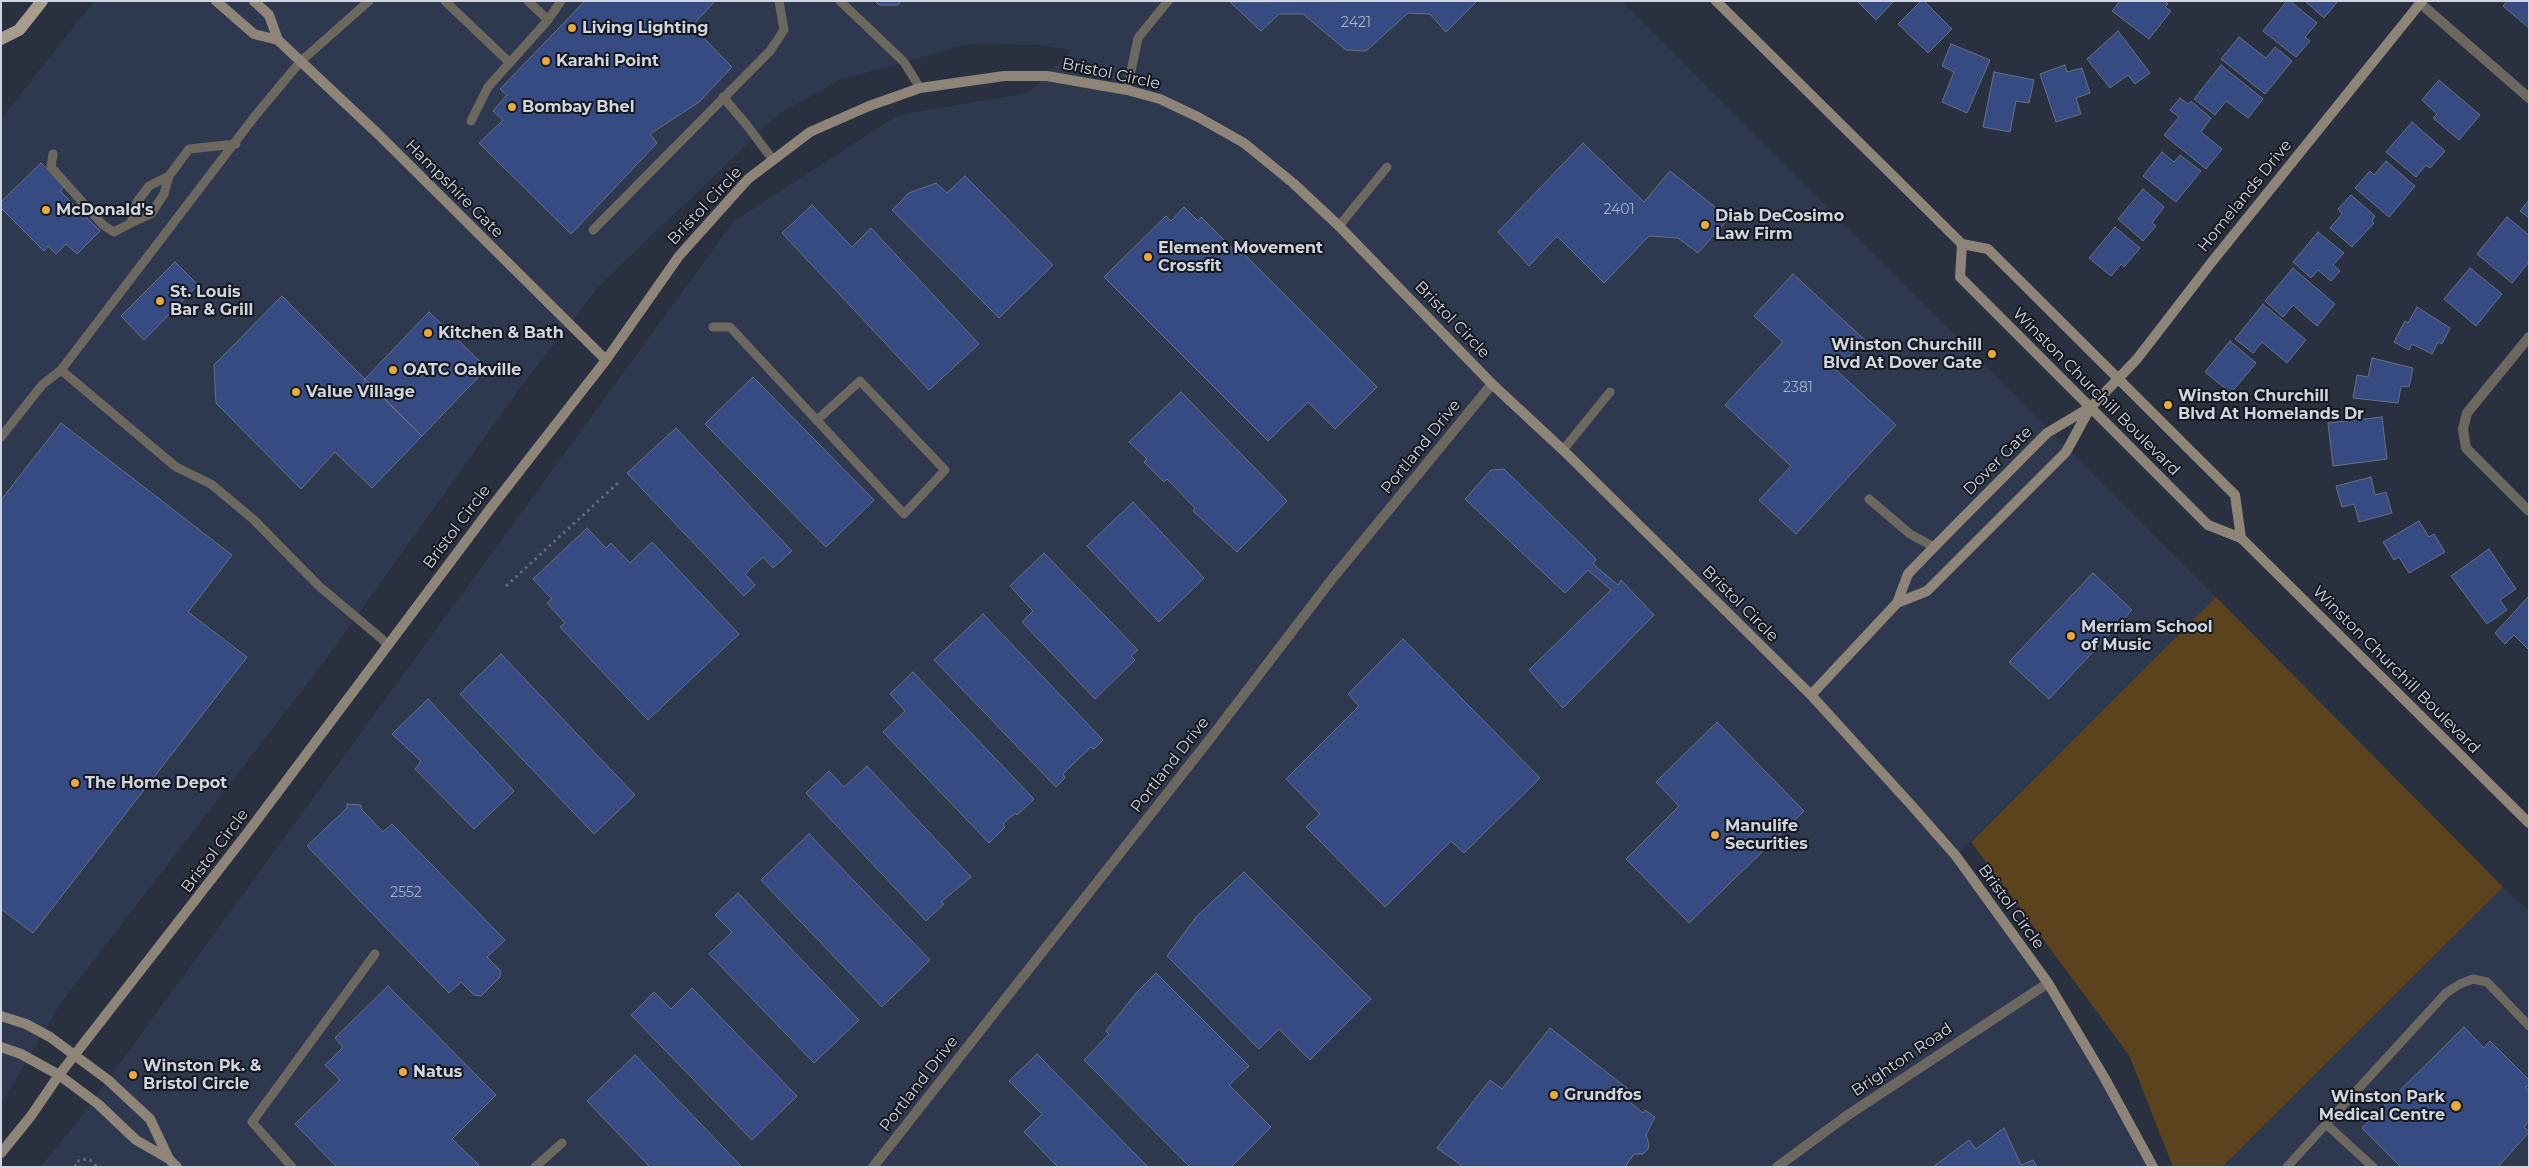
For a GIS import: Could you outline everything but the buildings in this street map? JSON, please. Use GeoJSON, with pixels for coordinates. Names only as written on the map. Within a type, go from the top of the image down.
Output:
{"type":"FeatureCollection","features":[{"type":"Feature","properties":{"kind":"main road"},"geometry":{"type":"LineString","coordinates":[[1,39],[19,30],[42,1]]}},
{"type":"Feature","properties":{"kind":"street"},"geometry":{"type":"LineString","coordinates":[[216,1],[254,34],[278,40]]}},
{"type":"Feature","properties":{"kind":"street","name":"Hampshire Gate"},"geometry":{"type":"LineString","coordinates":[[254,1],[269,15],[278,40],[376,133],[606,360]]}},
{"type":"Feature","properties":{"kind":"street"},"geometry":{"type":"LineString","coordinates":[[1716,1],[1962,244]]}},
{"type":"Feature","properties":{"kind":"street"},"geometry":{"type":"LineString","coordinates":[[2421,2],[2529,98]]}},
{"type":"Feature","properties":{"kind":"street","name":"Homelands Drive"},"geometry":{"type":"LineString","coordinates":[[2090,408],[2137,359],[2211,262],[2421,2]]}},
{"type":"Feature","properties":{"kind":"street","name":"Bristol Circle"},"geometry":{"type":"LineString","coordinates":[[1,1154],[31,1116],[58,1075],[172,933],[490,509],[606,360],[679,256],[748,179],[810,132],[869,106],[920,88],[1004,76],[1047,76],[1127,90],[1160,99],[1198,117],[1244,143],[1293,183],[1339,226],[1492,384],[1563,450],[1811,695],[1956,856],[2048,983],[2104,1077],[2153,1167]]}},
{"type":"Feature","properties":{"kind":"street","name":"Winston Churchill Boulevard"},"geometry":{"type":"LineString","coordinates":[[2241,538],[2235,495],[1988,249],[1962,244],[1960,277],[2208,525],[2241,538],[2529,823]]}},
{"type":"Feature","properties":{"kind":"street"},"geometry":{"type":"LineString","coordinates":[[2529,337],[2467,414],[2463,429],[2466,448],[2529,511]]}},
{"type":"Feature","properties":{"kind":"street","name":"Portland Drive"},"geometry":{"type":"LineString","coordinates":[[873,1167],[1223,722],[1332,579],[1492,384]]}},
{"type":"Feature","properties":{"kind":"street","name":"Dover Gate"},"geometry":{"type":"LineString","coordinates":[[1811,695],[1897,603],[1908,574],[1934,547],[2046,433],[2090,408]]}},
{"type":"Feature","properties":{"kind":"street","name":"Dover Gate"},"geometry":{"type":"LineString","coordinates":[[1897,603],[1927,591],[2066,452],[2090,408]]}},
{"type":"Feature","properties":{"kind":"street","name":"Brighton Road"},"geometry":{"type":"LineString","coordinates":[[1777,1167],[1845,1117],[2048,983]]}},
{"type":"Feature","properties":{"kind":"street"},"geometry":{"type":"LineString","coordinates":[[1,1016],[26,1024],[76,1054],[150,1119],[169,1159]]}},
{"type":"Feature","properties":{"kind":"street"},"geometry":{"type":"LineString","coordinates":[[1,1047],[21,1054],[58,1075],[98,1104],[136,1140],[169,1159],[177,1167]]}},
{"type":"Feature","properties":{"kind":"lane"},"geometry":{"type":"LineString","coordinates":[[1,436],[42,385],[61,370],[236,144],[254,116],[300,62],[368,1]]}},
{"type":"Feature","properties":{"kind":"lane"},"geometry":{"type":"LineString","coordinates":[[445,1],[510,63]]}},
{"type":"Feature","properties":{"kind":"lane"},"geometry":{"type":"LineString","coordinates":[[528,1],[548,20]]}},
{"type":"Feature","properties":{"kind":"lane"},"geometry":{"type":"LineString","coordinates":[[472,121],[488,86],[548,20],[561,1]]}},
{"type":"Feature","properties":{"kind":"lane"},"geometry":{"type":"LineString","coordinates":[[594,230],[722,97],[770,51],[784,30],[779,1]]}},
{"type":"Feature","properties":{"kind":"lane"},"geometry":{"type":"LineString","coordinates":[[840,1],[904,62],[920,88]]}},
{"type":"Feature","properties":{"kind":"lane"},"geometry":{"type":"LineString","coordinates":[[1127,90],[1138,38],[1168,1]]}},
{"type":"Feature","properties":{"kind":"lane"},"geometry":{"type":"LineString","coordinates":[[722,97],[746,124],[773,160]]}},
{"type":"Feature","properties":{"kind":"lane"},"geometry":{"type":"LineString","coordinates":[[53,154],[51,167],[103,225],[114,232],[152,214],[164,194],[169,176],[189,149],[236,144]]}},
{"type":"Feature","properties":{"kind":"lane"},"geometry":{"type":"LineString","coordinates":[[1339,226],[1387,167]]}},
{"type":"Feature","properties":{"kind":"lane"},"geometry":{"type":"LineString","coordinates":[[130,223],[137,202],[149,186],[169,176]]}},
{"type":"Feature","properties":{"kind":"lane"},"geometry":{"type":"LineString","coordinates":[[713,327],[730,327],[904,514],[945,470],[860,381],[817,420]]}},
{"type":"Feature","properties":{"kind":"lane"},"geometry":{"type":"LineString","coordinates":[[61,370],[176,467],[211,484],[252,519],[319,586],[389,645]]}},
{"type":"Feature","properties":{"kind":"lane"},"geometry":{"type":"LineString","coordinates":[[1563,450],[1610,392]]}},
{"type":"Feature","properties":{"kind":"lane"},"geometry":{"type":"LineString","coordinates":[[1870,499],[1910,534],[1934,547]]}},
{"type":"Feature","properties":{"kind":"lane"},"geometry":{"type":"LineString","coordinates":[[292,1167],[252,1122],[374,954]]}},
{"type":"Feature","properties":{"kind":"lane"},"geometry":{"type":"LineString","coordinates":[[2287,1167],[2446,993],[2460,984],[2473,979],[2487,982],[2529,1026]]}},
{"type":"Feature","properties":{"kind":"lane"},"geometry":{"type":"LineString","coordinates":[[2326,1124],[2370,1166]]}},
{"type":"Feature","properties":{"kind":"lane"},"geometry":{"type":"LineString","coordinates":[[535,1167],[562,1143]]}},
{"type":"Feature","properties":{"kind":"path"},"geometry":{"type":"LineString","coordinates":[[506,586],[619,482]]}},
{"type":"Feature","properties":{"kind":"path"},"geometry":{"type":"LineString","coordinates":[[75,1167],[76,1162],[83,1159],[90,1160],[97,1167]]}},
{"type":"Feature","properties":{"kind":"shaded area"},"geometry":{"type":"Polygon","coordinates":[[[94,1],[1622,1],[2216,597],[1956,856],[2022,946],[2153,1167],[40,1167],[74,1126],[734,221],[898,115],[1028,93],[1072,50],[1037,45],[969,44],[840,80],[780,113],[599,286],[523,384],[327,658],[61,1003],[1,1104],[1,119],[94,1]]]}},
{"type":"Feature","properties":{"kind":"shaded area"},"geometry":{"type":"Polygon","coordinates":[[[2216,597],[2503,887],[2222,1167],[2173,1167],[2129,1055],[1971,842],[2216,597]]]}},
{"type":"Feature","properties":{"kind":"shaded area"},"geometry":{"type":"Polygon","coordinates":[[[2503,887],[2529,912],[2529,1167],[2222,1167],[2503,887]]]}},
{"type":"Feature","properties":{"kind":"place","name":"Living Lighting"},"geometry":{"type":"Point","coordinates":[572,28]}},
{"type":"Feature","properties":{"kind":"place","name":"Karahi Point"},"geometry":{"type":"Point","coordinates":[546,61]}},
{"type":"Feature","properties":{"kind":"place","name":"Bombay Bhel"},"geometry":{"type":"Point","coordinates":[512,107]}},
{"type":"Feature","properties":{"kind":"place","name":"McDonald's"},"geometry":{"type":"Point","coordinates":[46,210]}},
{"type":"Feature","properties":{"kind":"place","name":"Diab DeCosimo Law Firm"},"geometry":{"type":"Point","coordinates":[1705,225]}},
{"type":"Feature","properties":{"kind":"place","name":"Element Movement Crossfit"},"geometry":{"type":"Point","coordinates":[1148,257]}},
{"type":"Feature","properties":{"kind":"place","name":"St. Louis Bar & Grill"},"geometry":{"type":"Point","coordinates":[160,301]}},
{"type":"Feature","properties":{"kind":"place","name":"Kitchen & Bath"},"geometry":{"type":"Point","coordinates":[428,333]}},
{"type":"Feature","properties":{"kind":"place","name":"Winston Churchill Blvd At Dover Gate"},"geometry":{"type":"Point","coordinates":[1992,354]}},
{"type":"Feature","properties":{"kind":"place","name":"OATC Oakville"},"geometry":{"type":"Point","coordinates":[393,370]}},
{"type":"Feature","properties":{"kind":"place","name":"Value Village"},"geometry":{"type":"Point","coordinates":[296,392]}},
{"type":"Feature","properties":{"kind":"place","name":"Winston Churchill Blvd At Homelands Dr"},"geometry":{"type":"Point","coordinates":[2168,405]}},
{"type":"Feature","properties":{"kind":"place","name":"Merriam School of Music"},"geometry":{"type":"Point","coordinates":[2071,636]}},
{"type":"Feature","properties":{"kind":"place","name":"The Home Depot"},"geometry":{"type":"Point","coordinates":[75,783]}},
{"type":"Feature","properties":{"kind":"place","name":"Manulife Securities"},"geometry":{"type":"Point","coordinates":[1715,835]}},
{"type":"Feature","properties":{"kind":"place","name":"Natus"},"geometry":{"type":"Point","coordinates":[403,1072]}},
{"type":"Feature","properties":{"kind":"place","name":"Winston Pk. & Bristol Circle"},"geometry":{"type":"Point","coordinates":[133,1075]}},
{"type":"Feature","properties":{"kind":"place","name":"Grundfos"},"geometry":{"type":"Point","coordinates":[1554,1095]}},
{"type":"Feature","properties":{"kind":"place","name":"Winston Park Medical Centre"},"geometry":{"type":"Point","coordinates":[2456,1106]}}]}
